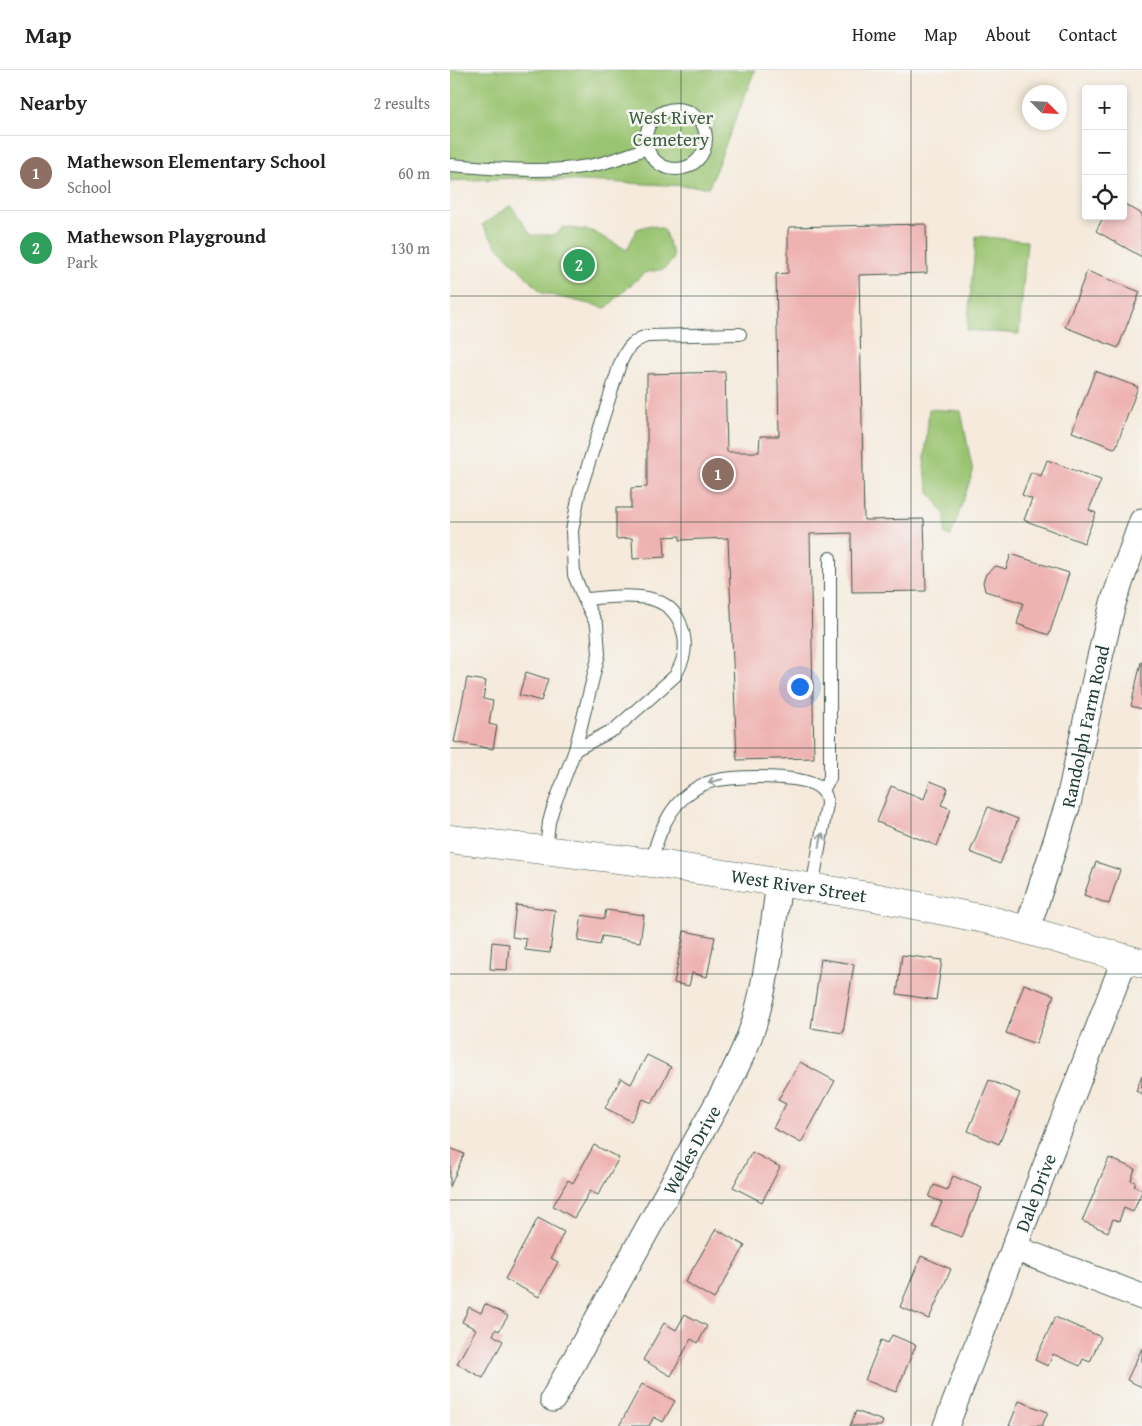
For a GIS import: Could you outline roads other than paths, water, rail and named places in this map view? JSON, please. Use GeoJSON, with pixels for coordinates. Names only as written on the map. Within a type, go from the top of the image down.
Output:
{"type":"FeatureCollection","features":[{"type":"Feature","properties":{"kind":"street","name":"Randolph Farm Road"},"geometry":{"type":"LineString","coordinates":[[1027,930],[1068,804],[1099,661],[1114,603],[1142,521]]}},
{"type":"Feature","properties":{"kind":"street","name":"West River Street"},"geometry":{"type":"LineString","coordinates":[[450,839],[652,863],[869,896],[1027,930],[1134,961]]}},
{"type":"Feature","properties":{"kind":"street","name":"Welles Drive"},"geometry":{"type":"LineString","coordinates":[[553,1399],[728,1084],[746,1047],[758,1010],[767,968],[779,883]]}},
{"type":"Feature","properties":{"kind":"street","name":"Dale Drive"},"geometry":{"type":"LineString","coordinates":[[946,1426],[1014,1248],[1134,961]]}},
{"type":"Feature","properties":{"kind":"street"},"geometry":{"type":"LineString","coordinates":[[1014,1248],[1142,1297]]}},
{"type":"Feature","properties":{"kind":"lane"},"geometry":{"type":"LineString","coordinates":[[679,108],[689,111],[703,124],[706,134],[706,144],[703,153],[697,161],[688,166],[679,169],[659,164],[647,148],[647,128],[660,113],[669,109],[679,108]]}},
{"type":"Feature","properties":{"kind":"lane"},"geometry":{"type":"LineString","coordinates":[[450,164],[501,169],[588,166],[620,158],[647,148]]}},
{"type":"Feature","properties":{"kind":"lane"},"geometry":{"type":"LineString","coordinates":[[546,850],[549,822],[574,750],[599,654],[597,625],[574,575],[572,531],[579,494],[620,364],[630,345],[647,336],[740,334]]}},
{"type":"Feature","properties":{"kind":"lane"},"geometry":{"type":"LineString","coordinates":[[823,790],[830,778],[830,558]]}},
{"type":"Feature","properties":{"kind":"lane"},"geometry":{"type":"LineString","coordinates":[[574,750],[615,729],[675,676],[686,650],[685,637],[680,623],[675,613],[667,606],[648,598],[632,596],[584,599]]}},
{"type":"Feature","properties":{"kind":"lane"},"geometry":{"type":"LineString","coordinates":[[652,863],[656,841],[667,820],[682,800],[701,785],[721,780],[789,778],[810,782],[823,790],[827,796],[812,888]]}},
{"type":"Feature","properties":{"kind":"place","name":"Mathewson Playground"},"geometry":{"type":"Point","coordinates":[579,265]}},
{"type":"Feature","properties":{"kind":"place","name":"Mathewson Elementary School"},"geometry":{"type":"Point","coordinates":[718,474]}},
{"type":"Feature","properties":{"kind":"park label","name":"West River Cemetery"},"geometry":{"type":"Point","coordinates":[671,128]}}]}
